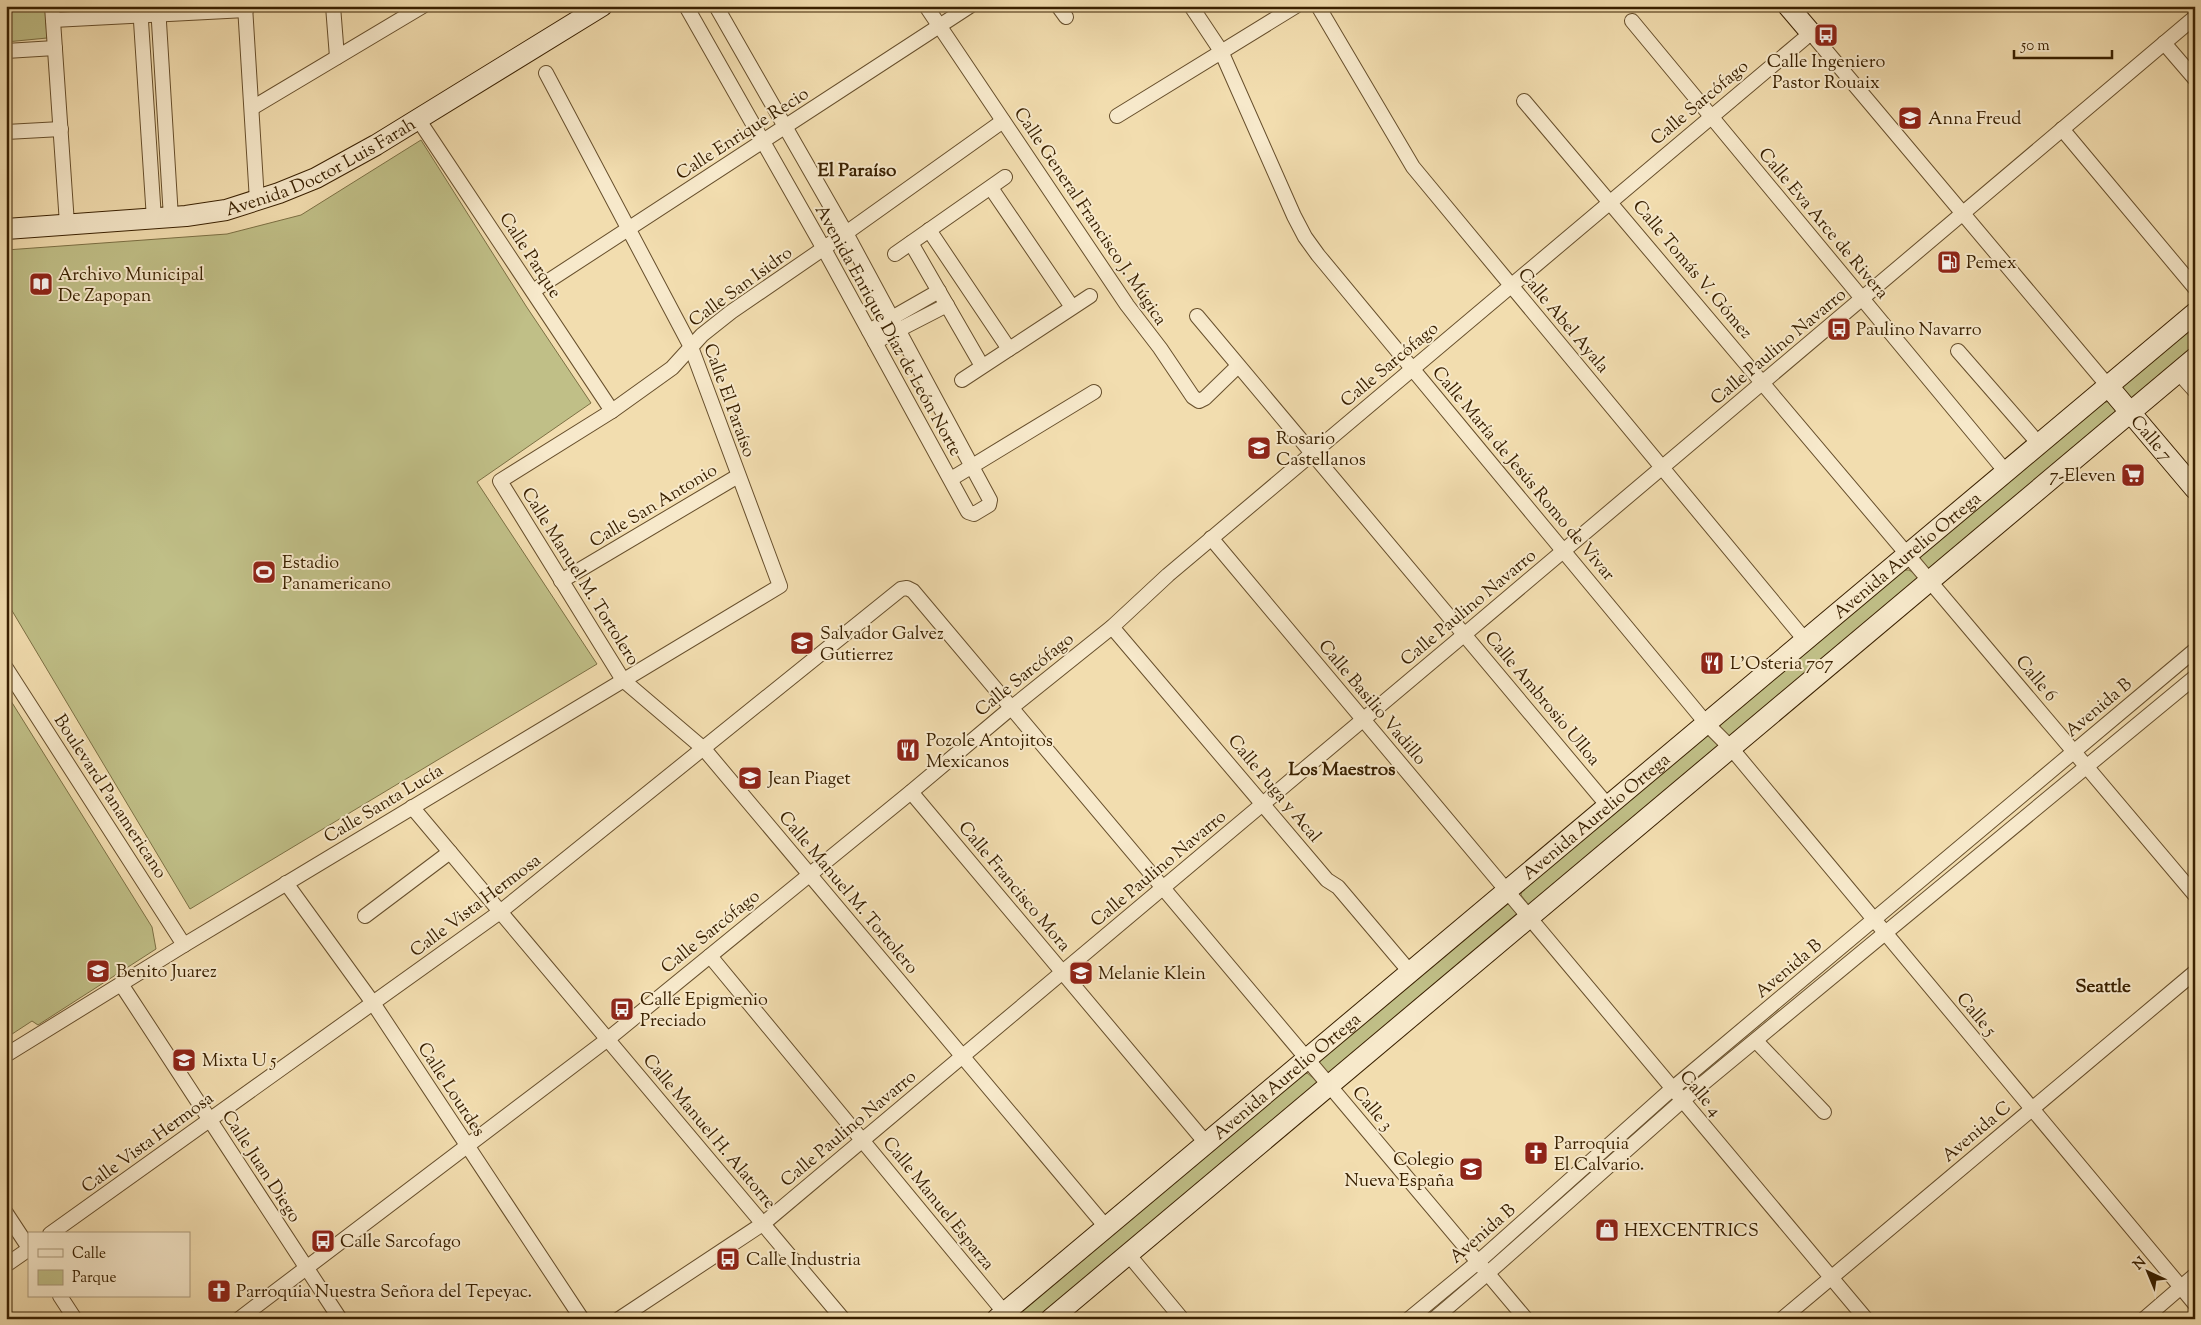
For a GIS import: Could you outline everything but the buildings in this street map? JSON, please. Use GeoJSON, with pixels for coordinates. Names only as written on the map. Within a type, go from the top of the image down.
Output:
{"type":"FeatureCollection","features":[{"type":"Feature","properties":{"kind":"main road"},"geometry":{"type":"LineString","coordinates":[[1788,6],[1810,33]]}},
{"type":"Feature","properties":{"kind":"main road","name":"Avenida Doctor Luis Farah"},"geometry":{"type":"LineString","coordinates":[[6,229],[162,218],[219,211],[257,201],[316,178],[418,119],[591,9]]}},
{"type":"Feature","properties":{"kind":"main road","name":"Avenida Aurelio Ortega"},"geometry":{"type":"LineString","coordinates":[[1001,1316],[2195,313]]}},
{"type":"Feature","properties":{"kind":"main road","name":"Avenida Aurelio Ortega"},"geometry":{"type":"LineString","coordinates":[[1051,1319],[2195,358]]}},
{"type":"Feature","properties":{"kind":"main road","name":"Calle 7"},"geometry":{"type":"LineString","coordinates":[[2108,386],[2195,490]]}},
{"type":"Feature","properties":{"kind":"street"},"geometry":{"type":"LineString","coordinates":[[334,6],[337,57]]}},
{"type":"Feature","properties":{"kind":"street","name":"Avenida Enrique Díaz de León Norte"},"geometry":{"type":"LineString","coordinates":[[686,6],[971,514],[991,503],[846,233],[716,6]]}},
{"type":"Feature","properties":{"kind":"street","name":"Calle General Francisco J. Múgica"},"geometry":{"type":"LineString","coordinates":[[926,6],[1127,305],[1160,348],[1193,397],[1199,401],[1204,398],[1238,366]]}},
{"type":"Feature","properties":{"kind":"street","name":"Calle Enrique Recio"},"geometry":{"type":"LineString","coordinates":[[532,291],[786,128],[970,6]]}},
{"type":"Feature","properties":{"kind":"street","name":"Calle María de Jesús Romo de Vivar"},"geometry":{"type":"LineString","coordinates":[[1191,6],[1222,51],[1255,130],[1305,237],[1706,723],[1732,748]]}},
{"type":"Feature","properties":{"kind":"street"},"geometry":{"type":"LineString","coordinates":[[1117,116],[1296,6]]}},
{"type":"Feature","properties":{"kind":"street","name":"Calle Abel Ayala"},"geometry":{"type":"LineString","coordinates":[[1318,6],[1414,167],[1510,286],[1805,640]]}},
{"type":"Feature","properties":{"kind":"street"},"geometry":{"type":"LineString","coordinates":[[67,224],[52,13],[246,8],[257,201]]}},
{"type":"Feature","properties":{"kind":"street"},"geometry":{"type":"LineString","coordinates":[[252,108],[417,8]]}},
{"type":"Feature","properties":{"kind":"street"},"geometry":{"type":"LineString","coordinates":[[158,10],[162,218]]}},
{"type":"Feature","properties":{"kind":"street"},"geometry":{"type":"LineString","coordinates":[[141,11],[162,218]]}},
{"type":"Feature","properties":{"kind":"street","name":"Calle Paulino Navarro"},"geometry":{"type":"LineString","coordinates":[[764,1223],[1364,720],[2195,17]]}},
{"type":"Feature","properties":{"kind":"street","name":"Calle Eva Arce de Rivera"},"geometry":{"type":"LineString","coordinates":[[1632,21],[2006,472]]}},
{"type":"Feature","properties":{"kind":"street"},"geometry":{"type":"LineString","coordinates":[[1810,33],[2108,386]]}},
{"type":"Feature","properties":{"kind":"street","name":"Calle Sarcófago"},"geometry":{"type":"LineString","coordinates":[[239,1319],[608,1039],[911,792],[1010,708],[1112,627],[1211,538],[1810,33]]}},
{"type":"Feature","properties":{"kind":"street"},"geometry":{"type":"LineString","coordinates":[[2164,43],[2195,79]]}},
{"type":"Feature","properties":{"kind":"street"},"geometry":{"type":"LineString","coordinates":[[6,51],[55,48]]}},
{"type":"Feature","properties":{"kind":"street","name":"Calle El Paraíso"},"geometry":{"type":"LineString","coordinates":[[546,74],[629,227],[691,347],[780,586]]}},
{"type":"Feature","properties":{"kind":"street","name":"Calle Tomás V. Gómez"},"geometry":{"type":"LineString","coordinates":[[1524,101],[1611,201],[1908,554]]}},
{"type":"Feature","properties":{"kind":"street","name":"Calle Parque"},"geometry":{"type":"LineString","coordinates":[[418,119],[612,411]]}},
{"type":"Feature","properties":{"kind":"street","name":"Calle San Isidro"},"geometry":{"type":"LineString","coordinates":[[500,481],[612,411],[672,368],[711,327],[731,312],[824,249],[1003,121]]}},
{"type":"Feature","properties":{"kind":"street"},"geometry":{"type":"LineString","coordinates":[[6,132],[61,129]]}},
{"type":"Feature","properties":{"kind":"street"},"geometry":{"type":"LineString","coordinates":[[2062,130],[2195,288]]}},
{"type":"Feature","properties":{"kind":"street"},"geometry":{"type":"LineString","coordinates":[[894,254],[1005,177]]}},
{"type":"Feature","properties":{"kind":"street"},"geometry":{"type":"LineString","coordinates":[[991,188],[1072,307]]}},
{"type":"Feature","properties":{"kind":"street"},"geometry":{"type":"LineString","coordinates":[[930,230],[1009,349]]}},
{"type":"Feature","properties":{"kind":"street"},"geometry":{"type":"LineString","coordinates":[[911,243],[982,366]]}},
{"type":"Feature","properties":{"kind":"street"},"geometry":{"type":"LineString","coordinates":[[895,324],[939,291]]}},
{"type":"Feature","properties":{"kind":"street"},"geometry":{"type":"LineString","coordinates":[[962,380],[1090,296]]}},
{"type":"Feature","properties":{"kind":"street"},"geometry":{"type":"LineString","coordinates":[[872,336],[895,324],[947,305]]}},
{"type":"Feature","properties":{"kind":"street","name":"Calle Ambrosio Ulloa"},"geometry":{"type":"LineString","coordinates":[[1197,316],[1608,806]]}},
{"type":"Feature","properties":{"kind":"street"},"geometry":{"type":"LineString","coordinates":[[1958,351],[2039,444]]}},
{"type":"Feature","properties":{"kind":"street"},"geometry":{"type":"LineString","coordinates":[[2178,372],[2195,391]]}},
{"type":"Feature","properties":{"kind":"street"},"geometry":{"type":"LineString","coordinates":[[951,479],[1094,392]]}},
{"type":"Feature","properties":{"kind":"street","name":"Calle San Antonio"},"geometry":{"type":"LineString","coordinates":[[562,581],[738,476]]}},
{"type":"Feature","properties":{"kind":"street","name":"Calle Manuel M. Tortolero"},"geometry":{"type":"LineString","coordinates":[[500,481],[623,680],[704,749],[1106,1228]]}},
{"type":"Feature","properties":{"kind":"street","name":"Calle Basilio Vadillo"},"geometry":{"type":"LineString","coordinates":[[1211,538],[1506,891]]}},
{"type":"Feature","properties":{"kind":"street","name":"Calle 6"},"geometry":{"type":"LineString","coordinates":[[1908,554],[2195,895]]}},
{"type":"Feature","properties":{"kind":"street","name":"Calle Santa Lucía"},"geometry":{"type":"LineString","coordinates":[[6,1055],[184,945],[780,586]]}},
{"type":"Feature","properties":{"kind":"street","name":"Calle 3"},"geometry":{"type":"LineString","coordinates":[[907,588],[913,591],[1526,1319]]}},
{"type":"Feature","properties":{"kind":"street","name":"Calle Vista Hermosa"},"geometry":{"type":"LineString","coordinates":[[53,1232],[500,912],[901,590],[907,588]]}},
{"type":"Feature","properties":{"kind":"street","name":"Calle Puga y Acal"},"geometry":{"type":"LineString","coordinates":[[1112,627],[1327,880],[1338,887],[1410,972]]}},
{"type":"Feature","properties":{"kind":"street","name":"Avenida B"},"geometry":{"type":"LineString","coordinates":[[1410,1319],[1478,1262],[1673,1088],[2195,650]]}},
{"type":"Feature","properties":{"kind":"street","name":"Boulevard Panamericano"},"geometry":{"type":"LineString","coordinates":[[6,668],[184,945]]}},
{"type":"Feature","properties":{"kind":"street","name":"Avenida B"},"geometry":{"type":"LineString","coordinates":[[1434,1319],[1683,1100],[2195,677]]}},
{"type":"Feature","properties":{"kind":"street","name":"Calle 5"},"geometry":{"type":"LineString","coordinates":[[1732,748],[2195,1304]]}},
{"type":"Feature","properties":{"kind":"street","name":"Calle Francisco Mora"},"geometry":{"type":"LineString","coordinates":[[911,792],[1206,1143]]}},
{"type":"Feature","properties":{"kind":"street","name":"Calle Manuel H. Alatorre"},"geometry":{"type":"LineString","coordinates":[[412,807],[764,1223],[842,1319]]}},
{"type":"Feature","properties":{"kind":"street"},"geometry":{"type":"LineString","coordinates":[[365,916],[450,852]]}},
{"type":"Feature","properties":{"kind":"street","name":"Calle Lourdes"},"geometry":{"type":"LineString","coordinates":[[286,884],[373,1003],[582,1319]]}},
{"type":"Feature","properties":{"kind":"street","name":"Calle 4"},"geometry":{"type":"LineString","coordinates":[[1506,891],[1866,1319]]}},
{"type":"Feature","properties":{"kind":"street","name":"Calle Manuel Esparza"},"geometry":{"type":"LineString","coordinates":[[710,956],[863,1140],[1001,1316]]}},
{"type":"Feature","properties":{"kind":"street","name":"Avenida C"},"geometry":{"type":"LineString","coordinates":[[1782,1319],[2195,972]]}},
{"type":"Feature","properties":{"kind":"street","name":"Calle Juan Diego"},"geometry":{"type":"LineString","coordinates":[[120,984],[340,1319]]}},
{"type":"Feature","properties":{"kind":"street"},"geometry":{"type":"LineString","coordinates":[[1796,986],[1806,998]]}},
{"type":"Feature","properties":{"kind":"street"},"geometry":{"type":"LineString","coordinates":[[1756,1041],[1824,1112]]}},
{"type":"Feature","properties":{"kind":"street"},"geometry":{"type":"LineString","coordinates":[[6,1213],[28,1247]]}},
{"type":"Feature","properties":{"kind":"street"},"geometry":{"type":"LineString","coordinates":[[619,1319],[764,1223]]}},
{"type":"Feature","properties":{"kind":"street"},"geometry":{"type":"LineString","coordinates":[[6,1265],[28,1250]]}},
{"type":"Feature","properties":{"kind":"street"},"geometry":{"type":"LineString","coordinates":[[1128,1254],[1182,1319]]}},
{"type":"Feature","properties":{"kind":"street"},"geometry":{"type":"LineString","coordinates":[[2144,1319],[2195,1276]]}},
{"type":"Feature","properties":{"kind":"street"},"geometry":{"type":"LineString","coordinates":[[61,1298],[75,1319]]}},
{"type":"Feature","properties":{"kind":"green space"},"geometry":{"type":"Polygon","coordinates":[[[6,6],[45,6],[47,38],[6,42],[6,6]]]}},
{"type":"Feature","properties":{"kind":"green space"},"geometry":{"type":"Polygon","coordinates":[[[421,140],[526,306],[591,403],[477,482],[597,664],[190,909],[8,604],[6,605],[6,250],[227,234],[301,215],[421,140]]]}},
{"type":"Feature","properties":{"kind":"green space"},"geometry":{"type":"Polygon","coordinates":[[[2195,317],[2195,357],[2131,411],[2119,383],[2195,317]]]}},
{"type":"Feature","properties":{"kind":"green space"},"geometry":{"type":"Polygon","coordinates":[[[2111,401],[2123,413],[1935,576],[1922,569],[1919,557],[2101,403],[2111,401]]]}},
{"type":"Feature","properties":{"kind":"green space"},"geometry":{"type":"Polygon","coordinates":[[[1903,570],[1909,570],[1920,577],[1531,908],[1521,895],[1522,887],[1903,570]]]}},
{"type":"Feature","properties":{"kind":"green space"},"geometry":{"type":"Polygon","coordinates":[[[6,693],[152,927],[156,949],[38,1025],[32,1021],[6,1038],[6,693]]]}},
{"type":"Feature","properties":{"kind":"green space"},"geometry":{"type":"Polygon","coordinates":[[[1504,901],[1520,913],[1331,1082],[1318,1062],[1504,901]]]}},
{"type":"Feature","properties":{"kind":"green space"},"geometry":{"type":"Polygon","coordinates":[[[1307,1073],[1317,1081],[1321,1091],[1050,1319],[1006,1319],[1302,1075],[1307,1073]]]}},
{"type":"Feature","properties":{"kind":"place","name":"Calle Ingeniero Pastor Rouaix"},"geometry":{"type":"Point","coordinates":[1826,35]}},
{"type":"Feature","properties":{"kind":"place","name":"Anna Freud"},"geometry":{"type":"Point","coordinates":[1910,118]}},
{"type":"Feature","properties":{"kind":"place","name":"Pemex"},"geometry":{"type":"Point","coordinates":[1949,262]}},
{"type":"Feature","properties":{"kind":"place","name":"Archivo Municipal De Zapopan"},"geometry":{"type":"Point","coordinates":[41,284]}},
{"type":"Feature","properties":{"kind":"place","name":"Paulino Navarro"},"geometry":{"type":"Point","coordinates":[1839,329]}},
{"type":"Feature","properties":{"kind":"place","name":"Rosario Castellanos"},"geometry":{"type":"Point","coordinates":[1259,448]}},
{"type":"Feature","properties":{"kind":"place","name":"7-Eleven"},"geometry":{"type":"Point","coordinates":[2133,475]}},
{"type":"Feature","properties":{"kind":"place","name":"Estadio Panamericano"},"geometry":{"type":"Point","coordinates":[264,572]}},
{"type":"Feature","properties":{"kind":"place","name":"Salvador Galvez Gutierrez"},"geometry":{"type":"Point","coordinates":[802,643]}},
{"type":"Feature","properties":{"kind":"place","name":"L'Osteria 707"},"geometry":{"type":"Point","coordinates":[1712,663]}},
{"type":"Feature","properties":{"kind":"place","name":"Pozole Antojitos Mexicanos"},"geometry":{"type":"Point","coordinates":[908,750]}},
{"type":"Feature","properties":{"kind":"place","name":"Jean Piaget"},"geometry":{"type":"Point","coordinates":[750,778]}},
{"type":"Feature","properties":{"kind":"place","name":"Benito Juarez"},"geometry":{"type":"Point","coordinates":[98,971]}},
{"type":"Feature","properties":{"kind":"place","name":"Melanie Klein"},"geometry":{"type":"Point","coordinates":[1081,973]}},
{"type":"Feature","properties":{"kind":"place","name":"Calle Epigmenio Preciado"},"geometry":{"type":"Point","coordinates":[622,1009]}},
{"type":"Feature","properties":{"kind":"place","name":"Mixta U 5"},"geometry":{"type":"Point","coordinates":[184,1060]}},
{"type":"Feature","properties":{"kind":"place","name":"Parroquia El Calvario."},"geometry":{"type":"Point","coordinates":[1536,1153]}},
{"type":"Feature","properties":{"kind":"place","name":"Colegio Nueva España"},"geometry":{"type":"Point","coordinates":[1471,1169]}},
{"type":"Feature","properties":{"kind":"place","name":"HEXCENTRICS"},"geometry":{"type":"Point","coordinates":[1607,1230]}},
{"type":"Feature","properties":{"kind":"place","name":"Calle Sarcofago"},"geometry":{"type":"Point","coordinates":[323,1241]}},
{"type":"Feature","properties":{"kind":"place","name":"Calle Industria"},"geometry":{"type":"Point","coordinates":[728,1259]}},
{"type":"Feature","properties":{"kind":"place","name":"Parroquia Nuestra Señora del Tepeyac."},"geometry":{"type":"Point","coordinates":[219,1291]}},
{"type":"Feature","properties":{"kind":"district","name":"El Paraíso"},"geometry":{"type":"Point","coordinates":[857,169]}},
{"type":"Feature","properties":{"kind":"district","name":"Los Maestros"},"geometry":{"type":"Point","coordinates":[1342,768]}},
{"type":"Feature","properties":{"kind":"district","name":"Seattle"},"geometry":{"type":"Point","coordinates":[2103,985]}}]}
